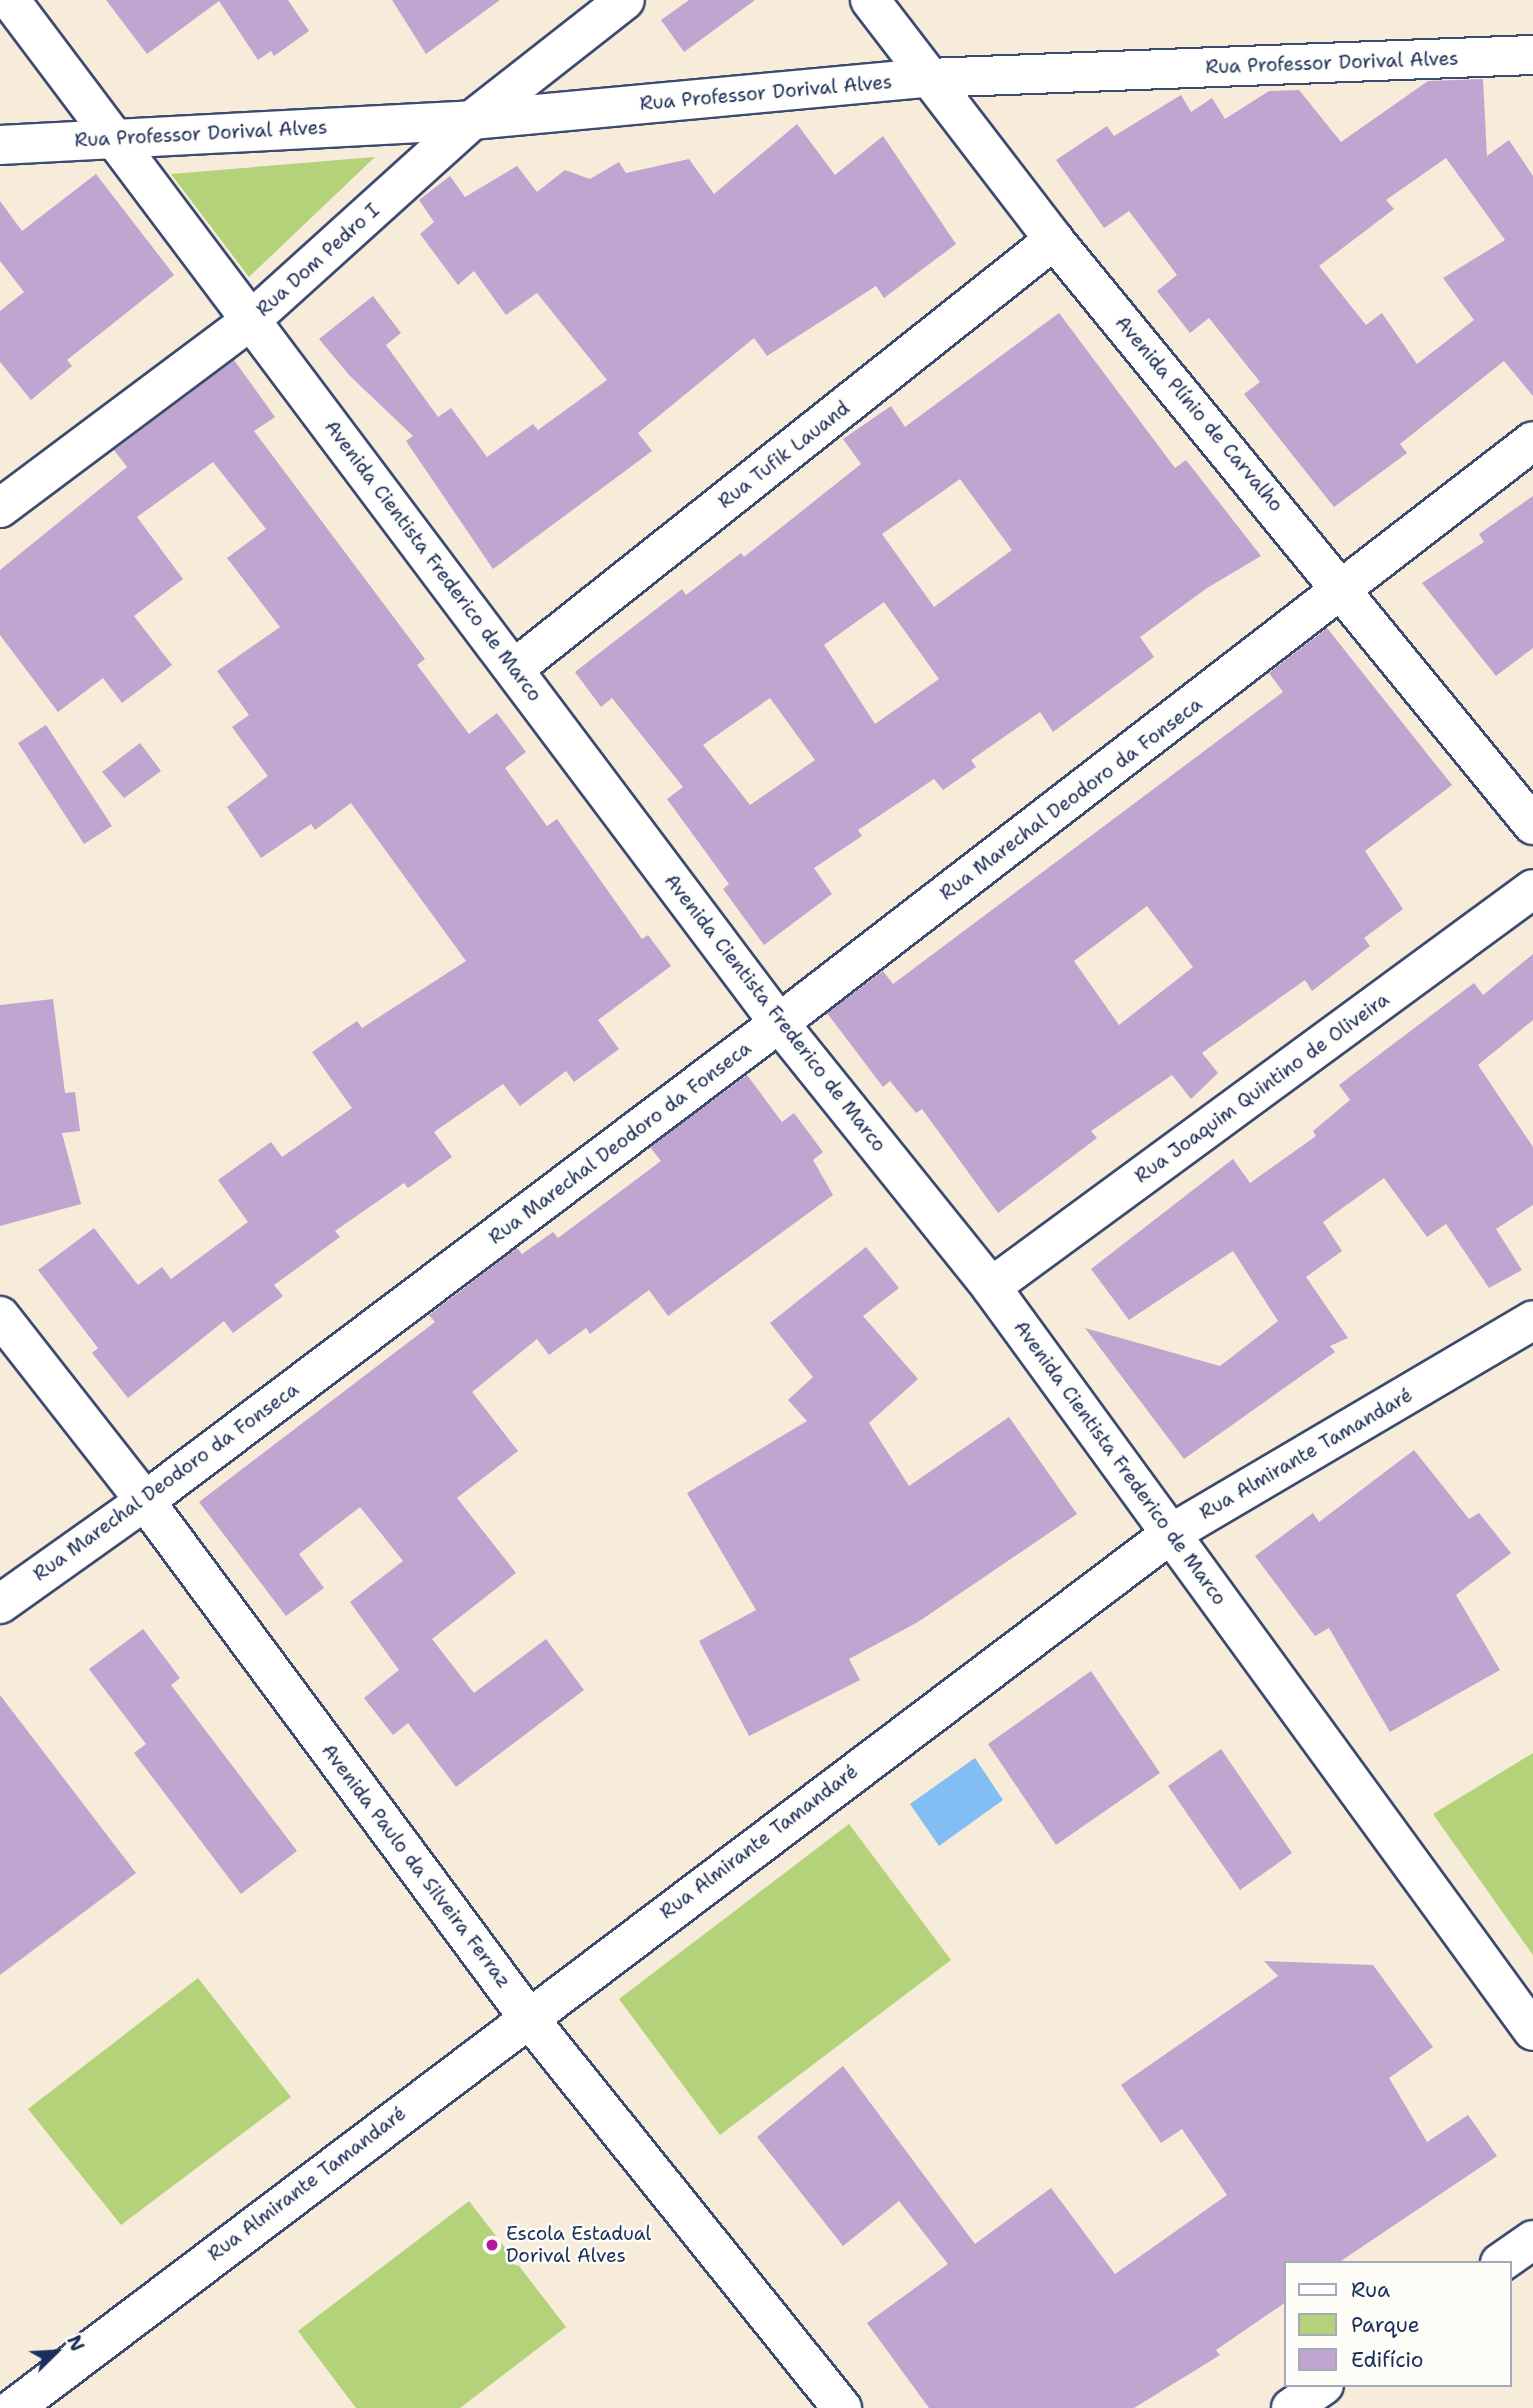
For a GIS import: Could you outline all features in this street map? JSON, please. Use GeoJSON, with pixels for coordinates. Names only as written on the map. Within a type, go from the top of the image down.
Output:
{"type":"FeatureCollection","features":[{"type":"Feature","properties":{"kind":"street","name":"Avenida Cientista Frederico de Marco"},"geometry":{"type":"LineString","coordinates":[[10,0],[779,1023],[991,1287],[1533,2031]]}},
{"type":"Feature","properties":{"kind":"street","name":"Rua Dom Pedro I"},"geometry":{"type":"LineString","coordinates":[[0,508],[251,320],[472,120],[625,0]]}},
{"type":"Feature","properties":{"kind":"street","name":"Avenida Plínio de Carvalho"},"geometry":{"type":"LineString","coordinates":[[870,0],[1054,240],[1345,590],[1533,825]]}},
{"type":"Feature","properties":{"kind":"street","name":"Rua Professor Dorival Alves"},"geometry":{"type":"LineString","coordinates":[[0,145],[472,120],[928,78],[1533,55]]}},
{"type":"Feature","properties":{"kind":"street","name":"Rua Tufik Lauand"},"geometry":{"type":"LineString","coordinates":[[514,669],[1054,240]]}},
{"type":"Feature","properties":{"kind":"street","name":"Rua Marechal Deodoro da Fonseca"},"geometry":{"type":"LineString","coordinates":[[0,1604],[145,1501],[779,1023],[1345,590],[1533,441]]}},
{"type":"Feature","properties":{"kind":"street","name":"Rua Joaquim Quintino de Oliveira"},"geometry":{"type":"LineString","coordinates":[[991,1287],[1533,889]]}},
{"type":"Feature","properties":{"kind":"street","name":"Avenida Paulo da Silveira Ferraz"},"geometry":{"type":"LineString","coordinates":[[0,1316],[145,1501],[527,2016],[842,2408]]}},
{"type":"Feature","properties":{"kind":"street","name":"Rua Almirante Tamandaré"},"geometry":{"type":"LineString","coordinates":[[14,2408],[527,2016],[1171,1533],[1533,1320]]}},
{"type":"Feature","properties":{"kind":"street"},"geometry":{"type":"LineString","coordinates":[[1503,2261],[1533,2240]]}},
{"type":"Feature","properties":{"kind":"street"},"geometry":{"type":"LineString","coordinates":[[1291,2408],[1321,2387]]}},
{"type":"Feature","properties":{"kind":"green space"},"geometry":{"type":"Polygon","coordinates":[[[375,157],[249,277],[171,174],[375,157]]]}},
{"type":"Feature","properties":{"kind":"green space"},"geometry":{"type":"Polygon","coordinates":[[[1533,1753],[1533,1955],[1433,1814],[1533,1753]]]}},
{"type":"Feature","properties":{"kind":"green space"},"geometry":{"type":"Polygon","coordinates":[[[849,1824],[951,1960],[720,2135],[619,1999],[849,1824]]]}},
{"type":"Feature","properties":{"kind":"green space"},"geometry":{"type":"Polygon","coordinates":[[[198,1978],[291,2097],[121,2225],[28,2109],[198,1978]]]}},
{"type":"Feature","properties":{"kind":"green space"},"geometry":{"type":"Polygon","coordinates":[[[469,2201],[566,2327],[460,2408],[356,2408],[298,2331],[469,2201]]]}},
{"type":"Feature","properties":{"kind":"water"},"geometry":{"type":"Polygon","coordinates":[[[975,1758],[1003,1800],[939,1846],[910,1804],[975,1758]]]}},
{"type":"Feature","properties":{"kind":"building"},"geometry":{"type":"Polygon","coordinates":[[[106,0],[288,0],[309,31],[274,56],[271,51],[258,60],[219,1],[147,54],[106,0]]]}},
{"type":"Feature","properties":{"kind":"building"},"geometry":{"type":"Polygon","coordinates":[[[392,0],[500,0],[426,54],[392,0]]]}},
{"type":"Feature","properties":{"kind":"building"},"geometry":{"type":"Polygon","coordinates":[[[689,0],[755,0],[684,52],[661,20],[689,0]]]}},
{"type":"Feature","properties":{"kind":"building"},"geometry":{"type":"Polygon","coordinates":[[[1483,79],[1487,156],[1509,140],[1533,176],[1533,396],[1504,361],[1400,444],[1407,453],[1334,507],[1244,394],[1260,382],[1209,318],[1190,333],[1157,291],[1177,275],[1129,211],[1104,228],[1056,160],[1107,126],[1114,136],[1181,95],[1191,112],[1212,98],[1225,119],[1269,91],[1299,90],[1341,142],[1428,81],[1483,79]],[[1446,158],[1386,200],[1394,209],[1319,266],[1366,325],[1382,313],[1417,364],[1474,320],[1443,278],[1505,240],[1446,158]]]}},
{"type":"Feature","properties":{"kind":"building"},"geometry":{"type":"Polygon","coordinates":[[[797,124],[835,175],[883,136],[956,244],[884,298],[876,286],[767,356],[754,338],[638,433],[652,451],[493,569],[406,441],[413,436],[350,376],[319,339],[373,296],[401,333],[386,345],[438,417],[451,408],[487,457],[533,424],[538,430],[607,380],[537,293],[506,315],[474,271],[458,285],[420,234],[434,222],[419,200],[450,176],[465,197],[517,166],[537,192],[565,170],[590,179],[619,162],[626,173],[689,159],[714,194],[797,124]]]}},
{"type":"Feature","properties":{"kind":"building"},"geometry":{"type":"Polygon","coordinates":[[[96,174],[174,275],[67,360],[72,366],[31,400],[0,362],[0,311],[24,292],[0,261],[0,201],[22,231],[96,174]]]}},
{"type":"Feature","properties":{"kind":"building"},"geometry":{"type":"Polygon","coordinates":[[[1059,313],[1175,468],[1186,460],[1261,556],[1207,588],[1140,637],[1154,657],[1053,732],[1040,712],[971,760],[976,767],[943,790],[934,779],[858,830],[862,836],[814,868],[832,894],[764,945],[723,889],[729,884],[667,799],[683,787],[612,698],[601,707],[575,672],[682,589],[686,595],[741,553],[744,557],[861,464],[843,439],[891,406],[905,427],[1059,313]],[[960,479],[882,534],[934,607],[1012,550],[960,479]],[[884,602],[824,645],[875,724],[939,679],[884,602]],[[770,698],[703,745],[750,805],[815,760],[770,698]]]}},
{"type":"Feature","properties":{"kind":"building"},"geometry":{"type":"Polygon","coordinates":[[[234,360],[275,417],[254,431],[425,659],[417,665],[469,734],[497,713],[526,752],[505,768],[547,826],[557,819],[642,939],[648,935],[671,966],[598,1020],[619,1049],[574,1082],[566,1071],[520,1106],[503,1084],[434,1132],[452,1157],[408,1188],[404,1183],[335,1231],[340,1237],[274,1285],[283,1296],[233,1333],[224,1321],[128,1398],[92,1353],[98,1348],[38,1270],[94,1228],[138,1285],[162,1267],[171,1279],[248,1222],[218,1180],[271,1142],[282,1157],[352,1108],[312,1052],[357,1021],[362,1028],[466,961],[351,803],[315,830],[311,824],[261,858],[227,807],[268,776],[232,727],[249,715],[217,671],[280,627],[227,558],[266,529],[213,462],[137,517],[183,579],[134,616],[172,665],[122,703],[103,678],[58,712],[0,635],[0,570],[127,467],[114,450],[234,360]]]}},
{"type":"Feature","properties":{"kind":"building"},"geometry":{"type":"Polygon","coordinates":[[[1533,496],[1533,648],[1496,676],[1422,583],[1484,542],[1479,534],[1533,496]]]}},
{"type":"Feature","properties":{"kind":"building"},"geometry":{"type":"Polygon","coordinates":[[[1327,628],[1452,785],[1365,851],[1403,909],[1364,938],[1370,946],[1312,991],[1305,980],[1202,1053],[1218,1073],[1191,1099],[1172,1075],[1091,1131],[1097,1138],[998,1213],[922,1109],[916,1113],[890,1081],[883,1087],[827,1013],[883,971],[893,984],[1283,692],[1269,673],[1327,628]],[[1147,906],[1074,961],[1119,1025],[1193,967],[1147,906]]]}},
{"type":"Feature","properties":{"kind":"building"},"geometry":{"type":"Polygon","coordinates":[[[46,725],[112,826],[84,844],[18,743],[46,725]]]}},
{"type":"Feature","properties":{"kind":"building"},"geometry":{"type":"Polygon","coordinates":[[[140,743],[161,771],[124,798],[102,772],[140,743]]]}},
{"type":"Feature","properties":{"kind":"building"},"geometry":{"type":"Polygon","coordinates":[[[1533,954],[1533,1020],[1478,1065],[1533,1147],[1533,1205],[1496,1229],[1522,1270],[1489,1288],[1446,1224],[1427,1237],[1384,1178],[1323,1222],[1342,1251],[1306,1277],[1348,1338],[1330,1346],[1335,1352],[1184,1459],[1085,1328],[1220,1366],[1278,1321],[1233,1251],[1129,1320],[1091,1269],[1233,1159],[1250,1183],[1316,1136],[1313,1131],[1350,1100],[1339,1085],[1474,983],[1483,995],[1533,954]]]}},
{"type":"Feature","properties":{"kind":"building"},"geometry":{"type":"Polygon","coordinates":[[[53,999],[65,1093],[75,1092],[80,1131],[62,1133],[81,1204],[0,1226],[0,1005],[53,999]]]}},
{"type":"Feature","properties":{"kind":"building"},"geometry":{"type":"Polygon","coordinates":[[[747,1075],[782,1122],[794,1113],[823,1152],[813,1160],[833,1195],[668,1316],[649,1290],[590,1334],[586,1328],[549,1355],[537,1339],[472,1392],[518,1451],[457,1498],[516,1573],[432,1639],[474,1693],[546,1639],[584,1690],[456,1787],[408,1723],[393,1735],[364,1698],[399,1670],[350,1602],[403,1561],[360,1507],[299,1554],[324,1588],[286,1616],[199,1502],[435,1322],[429,1315],[517,1248],[522,1254],[553,1232],[558,1238],[661,1161],[650,1147],[747,1075]]]}},
{"type":"Feature","properties":{"kind":"building"},"geometry":{"type":"Polygon","coordinates":[[[866,1247],[899,1288],[863,1316],[918,1379],[869,1423],[909,1486],[1009,1417],[1077,1514],[918,1622],[849,1659],[860,1680],[749,1736],[699,1641],[756,1610],[687,1493],[807,1421],[788,1400],[813,1377],[770,1323],[866,1247]]]}},
{"type":"Feature","properties":{"kind":"building"},"geometry":{"type":"Polygon","coordinates":[[[1414,1450],[1469,1519],[1479,1513],[1511,1553],[1456,1595],[1500,1670],[1390,1732],[1329,1628],[1315,1636],[1255,1556],[1313,1513],[1319,1522],[1414,1450]]]}},
{"type":"Feature","properties":{"kind":"building"},"geometry":{"type":"Polygon","coordinates":[[[143,1629],[180,1678],[171,1685],[297,1851],[241,1894],[134,1753],[146,1744],[89,1669],[143,1629]]]}},
{"type":"Feature","properties":{"kind":"building"},"geometry":{"type":"Polygon","coordinates":[[[1091,1671],[1160,1773],[1056,1845],[988,1744],[1091,1671]]]}},
{"type":"Feature","properties":{"kind":"building"},"geometry":{"type":"Polygon","coordinates":[[[0,1695],[136,1873],[0,1975],[0,1695]]]}},
{"type":"Feature","properties":{"kind":"building"},"geometry":{"type":"Polygon","coordinates":[[[1221,1749],[1292,1853],[1240,1890],[1168,1786],[1221,1749]]]}},
{"type":"Feature","properties":{"kind":"building"},"geometry":{"type":"Polygon","coordinates":[[[1264,1961],[1373,1965],[1433,2047],[1389,2078],[1427,2142],[1468,2115],[1497,2156],[1341,2261],[1284,2261],[1284,2303],[1216,2350],[1220,2355],[1134,2408],[929,2408],[867,2323],[948,2264],[899,2201],[843,2246],[757,2137],[843,2066],[975,2244],[1051,2188],[1115,2274],[1227,2195],[1182,2129],[1161,2143],[1121,2085],[1278,1976],[1264,1961]]]}},
{"type":"Feature","properties":{"kind":"place","name":"Escola Estadual Dorival Alves"},"geometry":{"type":"Point","coordinates":[492,2245]}}]}
